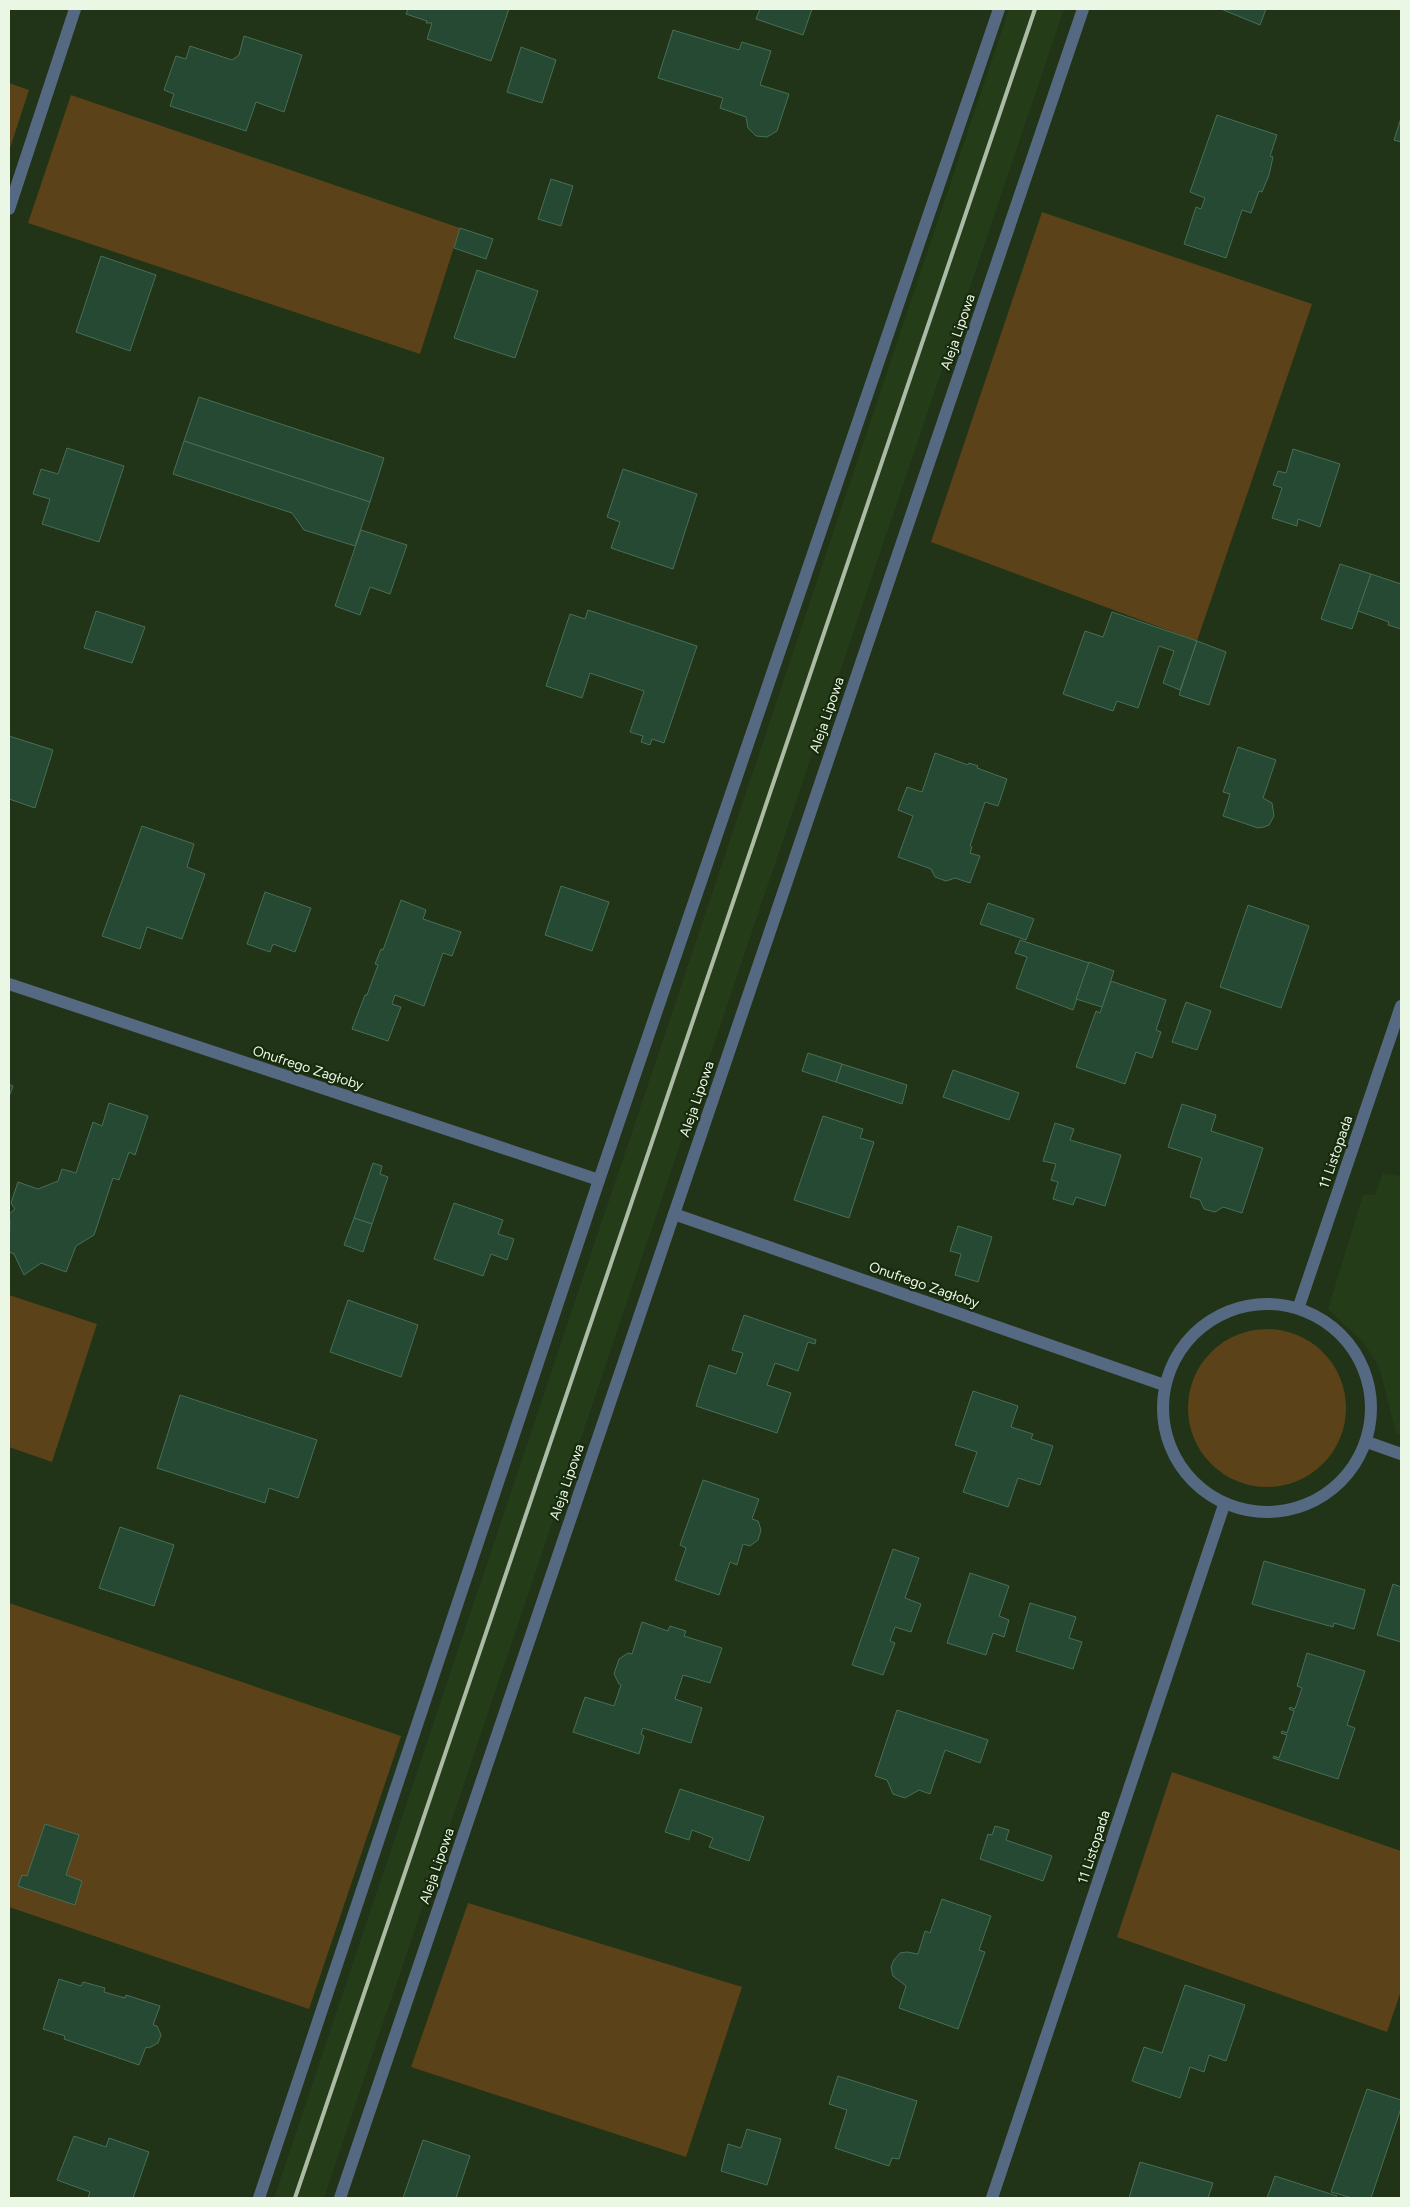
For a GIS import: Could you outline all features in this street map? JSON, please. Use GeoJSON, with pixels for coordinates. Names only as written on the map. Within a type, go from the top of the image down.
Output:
{"type":"FeatureCollection","features":[{"type":"Feature","properties":{"kind":"street"},"geometry":{"type":"LineString","coordinates":[[9,209],[75,9]]}},
{"type":"Feature","properties":{"kind":"street"},"geometry":{"type":"LineString","coordinates":[[259,2198],[599,1180],[999,9]]}},
{"type":"Feature","properties":{"kind":"street","name":"Aleja Lipowa"},"geometry":{"type":"LineString","coordinates":[[340,2198],[1083,9]]}},
{"type":"Feature","properties":{"kind":"street","name":"Onufrego Zagłoby"},"geometry":{"type":"LineString","coordinates":[[9,984],[599,1180]]}},
{"type":"Feature","properties":{"kind":"street","name":"11 Listopada"},"geometry":{"type":"LineString","coordinates":[[1299,1306],[1401,1006]]}},
{"type":"Feature","properties":{"kind":"street","name":"Onufrego Zagłoby"},"geometry":{"type":"LineString","coordinates":[[674,1214],[1164,1385]]}},
{"type":"Feature","properties":{"kind":"street"},"geometry":{"type":"LineString","coordinates":[[1241,1305],[1299,1306],[1334,1325],[1359,1355],[1372,1396],[1367,1442],[1349,1475],[1326,1496],[1294,1510],[1262,1513],[1224,1505],[1187,1478],[1164,1433],[1164,1385],[1186,1340],[1213,1317],[1241,1305]]}},
{"type":"Feature","properties":{"kind":"street"},"geometry":{"type":"LineString","coordinates":[[1367,1442],[1401,1454]]}},
{"type":"Feature","properties":{"kind":"street","name":"11 Listopada"},"geometry":{"type":"LineString","coordinates":[[992,2198],[1224,1505]]}},
{"type":"Feature","properties":{"kind":"shaded area"},"geometry":{"type":"Polygon","coordinates":[[[1009,9],[1064,9],[324,2198],[274,2198],[1009,9]]]}},
{"type":"Feature","properties":{"kind":"shaded area"},"geometry":{"type":"Polygon","coordinates":[[[9,83],[29,90],[9,151],[9,83]]]}},
{"type":"Feature","properties":{"kind":"shaded area"},"geometry":{"type":"Polygon","coordinates":[[[71,95],[460,228],[420,354],[28,223],[71,95]]]}},
{"type":"Feature","properties":{"kind":"shaded area"},"geometry":{"type":"Polygon","coordinates":[[[1042,212],[1312,304],[1197,641],[931,542],[1042,212]]]}},
{"type":"Feature","properties":{"kind":"shaded area"},"geometry":{"type":"Polygon","coordinates":[[[1383,1173],[1400,1176],[1401,1173],[1401,1435],[1396,1433],[1379,1366],[1364,1343],[1328,1309],[1363,1195],[1375,1195],[1383,1173]]]}},
{"type":"Feature","properties":{"kind":"shaded area"},"geometry":{"type":"Polygon","coordinates":[[[9,1295],[97,1324],[52,1462],[9,1447],[9,1295]]]}},
{"type":"Feature","properties":{"kind":"shaded area"},"geometry":{"type":"Polygon","coordinates":[[[1267,1329],[1297,1335],[1323,1352],[1340,1378],[1346,1408],[1340,1438],[1323,1464],[1297,1481],[1267,1487],[1237,1481],[1211,1464],[1194,1438],[1188,1408],[1194,1378],[1211,1352],[1237,1335],[1267,1329]]]}},
{"type":"Feature","properties":{"kind":"shaded area"},"geometry":{"type":"Polygon","coordinates":[[[9,1603],[401,1736],[309,2009],[9,1907],[9,1603]]]}},
{"type":"Feature","properties":{"kind":"shaded area"},"geometry":{"type":"Polygon","coordinates":[[[1172,1772],[1401,1851],[1401,1991],[1387,2032],[1117,1937],[1172,1772]]]}},
{"type":"Feature","properties":{"kind":"shaded area"},"geometry":{"type":"Polygon","coordinates":[[[468,1903],[742,1987],[686,2157],[411,2067],[468,1903]]]}},
{"type":"Feature","properties":{"kind":"building"},"geometry":{"type":"Polygon","coordinates":[[[408,9],[509,9],[491,61],[427,39],[432,23],[426,23],[427,21],[406,14],[408,9]]]}},
{"type":"Feature","properties":{"kind":"building"},"geometry":{"type":"Polygon","coordinates":[[[760,9],[812,9],[803,35],[756,19],[760,9]]]}},
{"type":"Feature","properties":{"kind":"building"},"geometry":{"type":"Polygon","coordinates":[[[1221,9],[1266,9],[1260,25],[1221,9]]]}},
{"type":"Feature","properties":{"kind":"building"},"geometry":{"type":"Polygon","coordinates":[[[673,30],[739,50],[742,42],[771,51],[760,85],[789,94],[777,131],[767,137],[756,136],[748,128],[746,117],[720,108],[723,98],[658,78],[673,30]]]}},
{"type":"Feature","properties":{"kind":"building"},"geometry":{"type":"Polygon","coordinates":[[[244,36],[302,55],[284,112],[256,102],[246,131],[170,106],[174,94],[164,90],[176,56],[186,59],[190,46],[232,60],[239,55],[244,36]]]}},
{"type":"Feature","properties":{"kind":"building"},"geometry":{"type":"Polygon","coordinates":[[[521,47],[556,60],[542,103],[507,92],[521,47]]]}},
{"type":"Feature","properties":{"kind":"building"},"geometry":{"type":"Polygon","coordinates":[[[1217,115],[1277,135],[1270,156],[1273,157],[1269,175],[1262,192],[1259,191],[1251,213],[1242,210],[1226,258],[1184,244],[1196,207],[1201,209],[1205,198],[1190,192],[1217,115]]]}},
{"type":"Feature","properties":{"kind":"building"},"geometry":{"type":"Polygon","coordinates":[[[1401,118],[1401,142],[1394,140],[1401,118]]]}},
{"type":"Feature","properties":{"kind":"building"},"geometry":{"type":"Polygon","coordinates":[[[551,179],[573,186],[561,226],[538,219],[551,179]]]}},
{"type":"Feature","properties":{"kind":"building"},"geometry":{"type":"Polygon","coordinates":[[[460,228],[493,239],[486,259],[454,248],[460,228]]]}},
{"type":"Feature","properties":{"kind":"building"},"geometry":{"type":"Polygon","coordinates":[[[101,256],[156,275],[130,351],[76,332],[101,256]]]}},
{"type":"Feature","properties":{"kind":"building"},"geometry":{"type":"Polygon","coordinates":[[[477,270],[538,291],[515,358],[454,338],[477,270]]]}},
{"type":"Feature","properties":{"kind":"building"},"geometry":{"type":"Polygon","coordinates":[[[199,397],[384,458],[370,502],[184,441],[199,397]]]}},
{"type":"Feature","properties":{"kind":"building"},"geometry":{"type":"Polygon","coordinates":[[[184,441],[370,502],[355,546],[304,530],[292,513],[173,474],[184,441]]]}},
{"type":"Feature","properties":{"kind":"building"},"geometry":{"type":"Polygon","coordinates":[[[67,448],[124,466],[99,542],[42,524],[50,499],[33,494],[41,469],[58,474],[67,448]]]}},
{"type":"Feature","properties":{"kind":"building"},"geometry":{"type":"Polygon","coordinates":[[[1293,449],[1340,464],[1320,527],[1298,519],[1297,526],[1272,518],[1282,488],[1273,485],[1278,471],[1286,473],[1293,449]]]}},
{"type":"Feature","properties":{"kind":"building"},"geometry":{"type":"Polygon","coordinates":[[[623,469],[697,494],[673,569],[611,548],[620,522],[607,517],[623,469]]]}},
{"type":"Feature","properties":{"kind":"building"},"geometry":{"type":"Polygon","coordinates":[[[361,530],[407,545],[390,594],[370,587],[360,615],[335,606],[361,530]]]}},
{"type":"Feature","properties":{"kind":"building"},"geometry":{"type":"Polygon","coordinates":[[[1340,564],[1371,574],[1352,629],[1321,619],[1340,564]]]}},
{"type":"Feature","properties":{"kind":"building"},"geometry":{"type":"Polygon","coordinates":[[[1371,574],[1401,584],[1401,629],[1388,625],[1389,622],[1358,611],[1371,574]]]}},
{"type":"Feature","properties":{"kind":"building"},"geometry":{"type":"Polygon","coordinates":[[[588,610],[697,646],[664,743],[652,739],[650,745],[641,742],[643,736],[630,732],[644,691],[590,673],[582,698],[546,686],[570,614],[585,619],[588,610]]]}},
{"type":"Feature","properties":{"kind":"building"},"geometry":{"type":"Polygon","coordinates":[[[96,611],[145,627],[132,663],[84,648],[96,611]]]}},
{"type":"Feature","properties":{"kind":"building"},"geometry":{"type":"Polygon","coordinates":[[[1112,612],[1197,641],[1180,690],[1163,683],[1174,651],[1159,646],[1138,708],[1117,701],[1113,711],[1063,694],[1085,631],[1103,637],[1112,612]]]}},
{"type":"Feature","properties":{"kind":"building"},"geometry":{"type":"Polygon","coordinates":[[[1197,641],[1226,652],[1209,705],[1179,695],[1197,641]]]}},
{"type":"Feature","properties":{"kind":"building"},"geometry":{"type":"Polygon","coordinates":[[[9,736],[53,750],[35,808],[9,799],[9,736]]]}},
{"type":"Feature","properties":{"kind":"building"},"geometry":{"type":"Polygon","coordinates":[[[1238,747],[1276,760],[1263,798],[1272,803],[1274,816],[1269,825],[1264,827],[1258,828],[1223,816],[1230,794],[1223,792],[1238,747]]]}},
{"type":"Feature","properties":{"kind":"building"},"geometry":{"type":"Polygon","coordinates":[[[935,753],[968,765],[969,763],[978,766],[977,768],[1007,779],[998,806],[985,802],[970,846],[972,847],[970,853],[980,856],[970,883],[955,878],[946,881],[935,877],[931,869],[898,857],[913,816],[898,810],[907,787],[922,792],[935,753]]]}},
{"type":"Feature","properties":{"kind":"building"},"geometry":{"type":"Polygon","coordinates":[[[142,826],[194,844],[187,867],[205,874],[182,939],[147,927],[140,949],[102,936],[142,826]]]}},
{"type":"Feature","properties":{"kind":"building"},"geometry":{"type":"Polygon","coordinates":[[[561,886],[609,902],[592,951],[545,935],[561,886]]]}},
{"type":"Feature","properties":{"kind":"building"},"geometry":{"type":"Polygon","coordinates":[[[265,892],[311,908],[295,952],[273,944],[270,952],[247,944],[265,892]]]}},
{"type":"Feature","properties":{"kind":"building"},"geometry":{"type":"Polygon","coordinates":[[[401,900],[426,910],[423,919],[461,932],[452,956],[443,953],[424,1006],[395,995],[392,1004],[401,1007],[388,1041],[352,1029],[365,995],[367,995],[378,965],[375,964],[381,949],[383,950],[401,900]]]}},
{"type":"Feature","properties":{"kind":"building"},"geometry":{"type":"Polygon","coordinates":[[[988,903],[1034,919],[1026,940],[980,924],[988,903]]]}},
{"type":"Feature","properties":{"kind":"building"},"geometry":{"type":"Polygon","coordinates":[[[1248,905],[1309,926],[1281,1008],[1220,987],[1248,905]]]}},
{"type":"Feature","properties":{"kind":"building"},"geometry":{"type":"Polygon","coordinates":[[[1020,940],[1089,963],[1073,1010],[1016,988],[1027,957],[1015,953],[1020,940]]]}},
{"type":"Feature","properties":{"kind":"building"},"geometry":{"type":"Polygon","coordinates":[[[1089,962],[1114,971],[1102,1007],[1076,999],[1089,962]]]}},
{"type":"Feature","properties":{"kind":"building"},"geometry":{"type":"Polygon","coordinates":[[[1111,981],[1166,1000],[1156,1030],[1161,1032],[1152,1058],[1136,1052],[1125,1084],[1076,1067],[1096,1011],[1100,1013],[1111,981]]]}},
{"type":"Feature","properties":{"kind":"building"},"geometry":{"type":"Polygon","coordinates":[[[1186,1002],[1211,1011],[1197,1050],[1172,1042],[1186,1002]]]}},
{"type":"Feature","properties":{"kind":"building"},"geometry":{"type":"Polygon","coordinates":[[[808,1053],[842,1064],[836,1082],[802,1071],[808,1053]]]}},
{"type":"Feature","properties":{"kind":"building"},"geometry":{"type":"Polygon","coordinates":[[[842,1064],[907,1085],[902,1104],[836,1082],[842,1064]]]}},
{"type":"Feature","properties":{"kind":"building"},"geometry":{"type":"Polygon","coordinates":[[[953,1070],[1019,1093],[1009,1120],[943,1097],[953,1070]]]}},
{"type":"Feature","properties":{"kind":"building"},"geometry":{"type":"Polygon","coordinates":[[[9,1084],[13,1086],[9,1097],[9,1084]]]}},
{"type":"Feature","properties":{"kind":"building"},"geometry":{"type":"Polygon","coordinates":[[[109,1103],[148,1116],[135,1155],[129,1152],[119,1180],[113,1178],[94,1235],[76,1246],[66,1272],[41,1263],[24,1275],[14,1254],[9,1252],[9,1214],[15,1209],[11,1203],[18,1182],[38,1189],[58,1181],[62,1169],[76,1173],[93,1122],[102,1126],[109,1103]]]}},
{"type":"Feature","properties":{"kind":"building"},"geometry":{"type":"Polygon","coordinates":[[[1182,1104],[1216,1115],[1211,1131],[1263,1148],[1242,1213],[1223,1207],[1215,1212],[1204,1209],[1200,1200],[1190,1197],[1202,1158],[1168,1147],[1182,1104]]]}},
{"type":"Feature","properties":{"kind":"building"},"geometry":{"type":"Polygon","coordinates":[[[823,1116],[863,1129],[860,1138],[874,1142],[849,1218],[794,1200],[823,1116]]]}},
{"type":"Feature","properties":{"kind":"building"},"geometry":{"type":"Polygon","coordinates":[[[1055,1123],[1074,1129],[1070,1140],[1121,1155],[1105,1206],[1076,1197],[1073,1205],[1053,1199],[1058,1182],[1051,1180],[1056,1164],[1043,1161],[1055,1123]]]}},
{"type":"Feature","properties":{"kind":"building"},"geometry":{"type":"Polygon","coordinates":[[[373,1163],[382,1166],[380,1174],[388,1177],[372,1224],[354,1218],[373,1163]]]}},
{"type":"Feature","properties":{"kind":"building"},"geometry":{"type":"Polygon","coordinates":[[[454,1203],[503,1220],[498,1234],[514,1239],[507,1260],[491,1254],[483,1276],[434,1259],[454,1203]]]}},
{"type":"Feature","properties":{"kind":"building"},"geometry":{"type":"Polygon","coordinates":[[[354,1218],[372,1224],[363,1252],[344,1245],[354,1218]]]}},
{"type":"Feature","properties":{"kind":"building"},"geometry":{"type":"Polygon","coordinates":[[[958,1226],[992,1237],[978,1282],[955,1275],[961,1254],[950,1251],[958,1226]]]}},
{"type":"Feature","properties":{"kind":"building"},"geometry":{"type":"Polygon","coordinates":[[[348,1300],[418,1325],[401,1377],[330,1352],[348,1300]]]}},
{"type":"Feature","properties":{"kind":"building"},"geometry":{"type":"Polygon","coordinates":[[[744,1315],[816,1340],[815,1344],[808,1342],[798,1371],[775,1363],[767,1385],[791,1393],[777,1433],[696,1406],[709,1365],[736,1374],[743,1353],[732,1350],[744,1315]]]}},
{"type":"Feature","properties":{"kind":"building"},"geometry":{"type":"Polygon","coordinates":[[[973,1391],[1018,1406],[1011,1427],[1033,1434],[1031,1439],[1053,1446],[1040,1485],[1018,1478],[1008,1507],[963,1492],[977,1452],[955,1445],[973,1391]]]}},
{"type":"Feature","properties":{"kind":"building"},"geometry":{"type":"Polygon","coordinates":[[[180,1395],[317,1440],[298,1498],[269,1488],[265,1503],[157,1468],[180,1395]]]}},
{"type":"Feature","properties":{"kind":"building"},"geometry":{"type":"Polygon","coordinates":[[[703,1480],[759,1499],[752,1519],[758,1521],[761,1530],[758,1540],[750,1546],[743,1544],[737,1565],[730,1562],[719,1595],[675,1580],[686,1548],[680,1545],[703,1480]]]}},
{"type":"Feature","properties":{"kind":"building"},"geometry":{"type":"Polygon","coordinates":[[[120,1527],[174,1545],[154,1606],[99,1588],[120,1527]]]}},
{"type":"Feature","properties":{"kind":"building"},"geometry":{"type":"Polygon","coordinates":[[[893,1549],[919,1558],[905,1598],[921,1604],[911,1632],[895,1627],[890,1641],[895,1643],[883,1675],[852,1665],[893,1549]]]}},
{"type":"Feature","properties":{"kind":"building"},"geometry":{"type":"Polygon","coordinates":[[[1264,1561],[1365,1590],[1354,1629],[1334,1623],[1333,1627],[1252,1604],[1264,1561]]]}},
{"type":"Feature","properties":{"kind":"building"},"geometry":{"type":"Polygon","coordinates":[[[970,1573],[1009,1586],[999,1616],[1009,1620],[1004,1637],[993,1633],[986,1655],[947,1643],[970,1573]]]}},
{"type":"Feature","properties":{"kind":"building"},"geometry":{"type":"Polygon","coordinates":[[[1393,1584],[1401,1587],[1401,1642],[1377,1635],[1393,1584]]]}},
{"type":"Feature","properties":{"kind":"building"},"geometry":{"type":"Polygon","coordinates":[[[1030,1603],[1076,1617],[1069,1638],[1082,1642],[1073,1669],[1016,1651],[1030,1603]]]}},
{"type":"Feature","properties":{"kind":"building"},"geometry":{"type":"Polygon","coordinates":[[[642,1622],[668,1631],[670,1626],[686,1631],[684,1636],[722,1648],[710,1683],[683,1675],[675,1699],[702,1708],[691,1743],[643,1728],[641,1734],[644,1736],[639,1754],[573,1732],[585,1697],[614,1706],[621,1685],[614,1674],[619,1659],[628,1653],[632,1654],[642,1622]]]}},
{"type":"Feature","properties":{"kind":"building"},"geometry":{"type":"Polygon","coordinates":[[[1307,1653],[1365,1671],[1347,1725],[1355,1728],[1338,1779],[1273,1758],[1274,1756],[1279,1758],[1287,1735],[1281,1733],[1282,1731],[1287,1733],[1294,1711],[1289,1709],[1290,1707],[1295,1709],[1302,1688],[1297,1686],[1307,1653]]]}},
{"type":"Feature","properties":{"kind":"building"},"geometry":{"type":"Polygon","coordinates":[[[897,1710],[988,1740],[980,1763],[945,1750],[930,1794],[919,1790],[905,1798],[893,1794],[887,1780],[875,1776],[897,1710]]]}},
{"type":"Feature","properties":{"kind":"building"},"geometry":{"type":"Polygon","coordinates":[[[680,1789],[764,1817],[749,1861],[709,1847],[713,1838],[692,1830],[689,1840],[665,1832],[680,1789]]]}},
{"type":"Feature","properties":{"kind":"building"},"geometry":{"type":"Polygon","coordinates":[[[45,1824],[79,1835],[66,1875],[82,1881],[75,1905],[18,1886],[22,1875],[27,1876],[45,1824]]]}},
{"type":"Feature","properties":{"kind":"building"},"geometry":{"type":"Polygon","coordinates":[[[995,1826],[1009,1830],[1006,1840],[1052,1856],[1043,1881],[980,1859],[988,1834],[992,1835],[995,1826]]]}},
{"type":"Feature","properties":{"kind":"building"},"geometry":{"type":"Polygon","coordinates":[[[942,1899],[991,1916],[979,1950],[985,1952],[958,2029],[899,2008],[906,1986],[893,1976],[891,1967],[900,1953],[918,1954],[925,1931],[930,1933],[942,1899]]]}},
{"type":"Feature","properties":{"kind":"building"},"geometry":{"type":"Polygon","coordinates":[[[59,1979],[81,1986],[83,1982],[105,1988],[104,1992],[125,1998],[126,1995],[160,2006],[153,2025],[157,2026],[161,2035],[158,2043],[149,2048],[146,2047],[139,2065],[64,2039],[65,2036],[43,2029],[59,1979]]]}},
{"type":"Feature","properties":{"kind":"building"},"geometry":{"type":"Polygon","coordinates":[[[1185,1985],[1245,2005],[1226,2061],[1209,2055],[1204,2072],[1190,2067],[1180,2098],[1132,2081],[1144,2047],[1162,2053],[1185,1985]]]}},
{"type":"Feature","properties":{"kind":"building"},"geometry":{"type":"Polygon","coordinates":[[[838,2076],[917,2101],[899,2159],[892,2158],[889,2166],[835,2148],[847,2110],[829,2104],[838,2076]]]}},
{"type":"Feature","properties":{"kind":"building"},"geometry":{"type":"Polygon","coordinates":[[[1367,2089],[1401,2100],[1401,2108],[1371,2198],[1352,2198],[1331,2192],[1367,2089]]]}},
{"type":"Feature","properties":{"kind":"building"},"geometry":{"type":"Polygon","coordinates":[[[747,2129],[781,2139],[767,2185],[721,2171],[728,2144],[741,2148],[747,2129]]]}},
{"type":"Feature","properties":{"kind":"building"},"geometry":{"type":"Polygon","coordinates":[[[74,2136],[106,2147],[109,2138],[149,2152],[133,2198],[88,2198],[90,2192],[57,2180],[74,2136]]]}},
{"type":"Feature","properties":{"kind":"building"},"geometry":{"type":"Polygon","coordinates":[[[423,2140],[470,2156],[456,2198],[403,2198],[423,2140]]]}},
{"type":"Feature","properties":{"kind":"building"},"geometry":{"type":"Polygon","coordinates":[[[1140,2162],[1213,2183],[1208,2198],[1129,2198],[1140,2162]]]}},
{"type":"Feature","properties":{"kind":"building"},"geometry":{"type":"Polygon","coordinates":[[[1275,2176],[1337,2196],[1336,2198],[1267,2198],[1275,2176]]]}},
{"type":"Feature","properties":{"kind":"railway"},"geometry":{"type":"LineString","coordinates":[[295,2198],[1035,9]]}}]}
